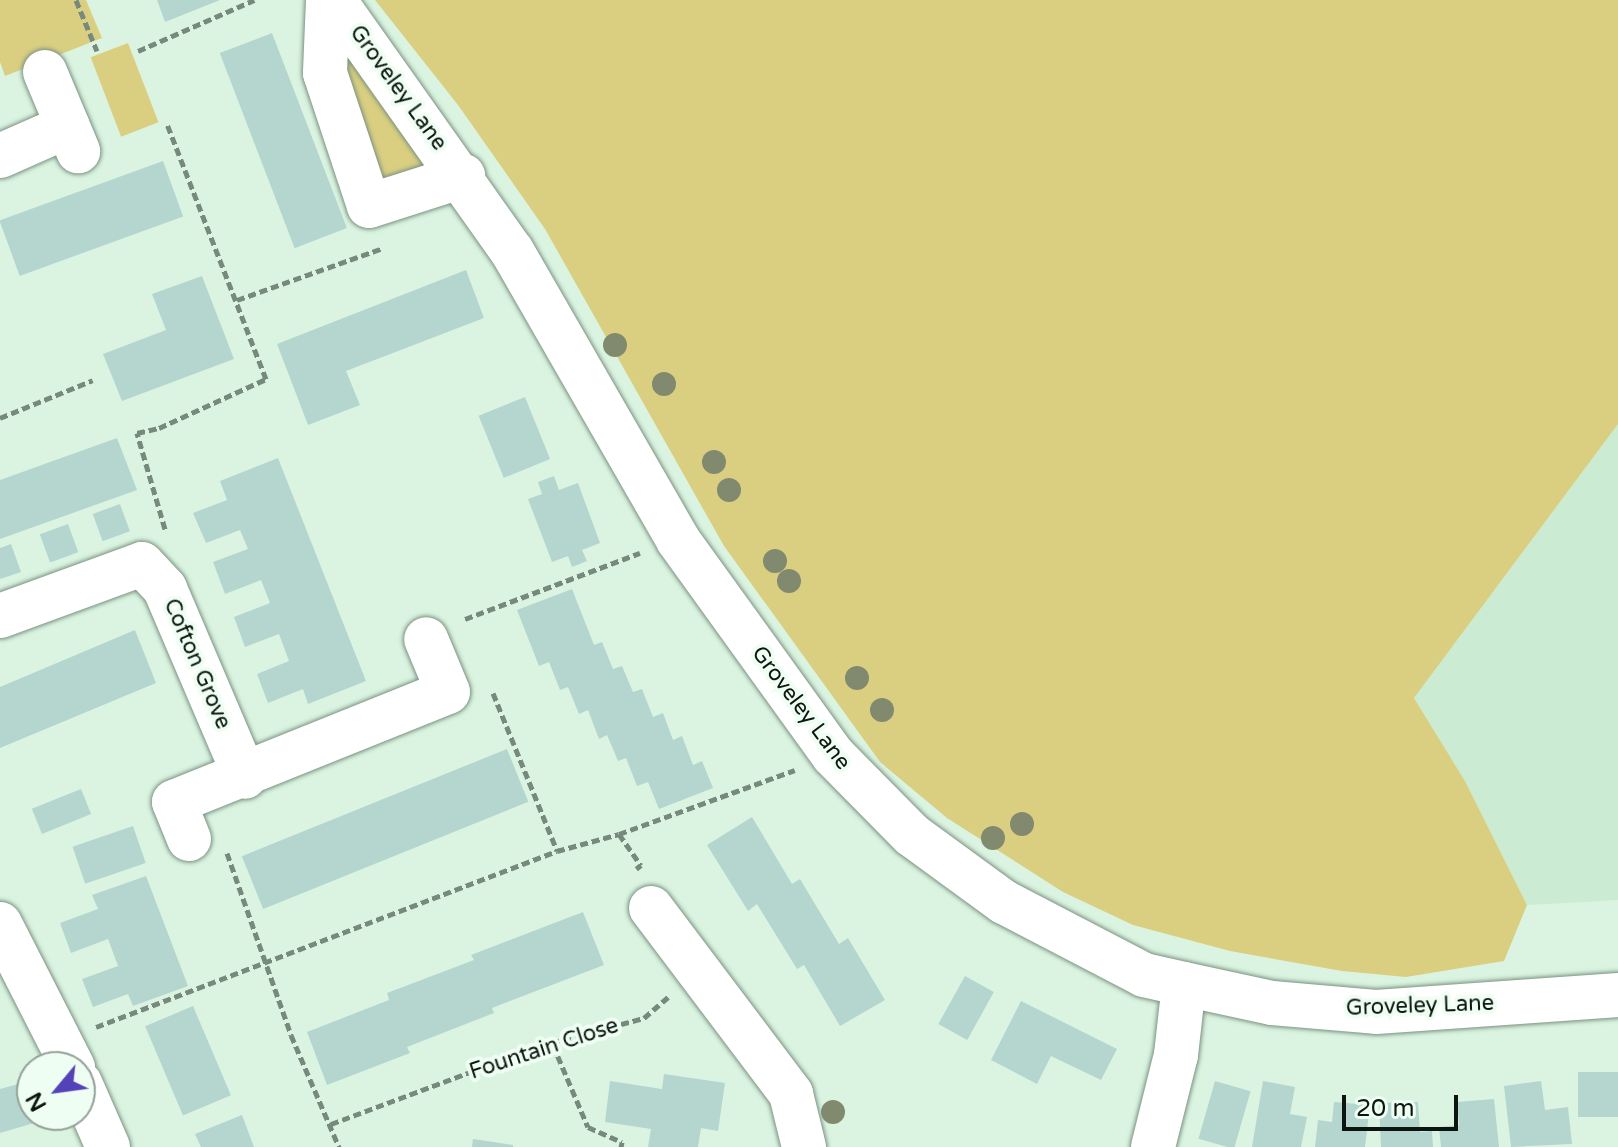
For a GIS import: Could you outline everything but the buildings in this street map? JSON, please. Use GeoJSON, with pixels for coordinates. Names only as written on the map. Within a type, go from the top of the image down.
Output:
{"type":"FeatureCollection","features":[{"type":"Feature","properties":{"kind":"main road","name":"Groveley Lane"},"geometry":{"type":"LineString","coordinates":[[328,0],[325,73],[369,206],[463,176]]}},
{"type":"Feature","properties":{"kind":"main road","name":"Groveley Lane"},"geometry":{"type":"LineString","coordinates":[[334,0],[463,176],[512,251],[678,540],[833,755],[912,835],[1004,902],[1144,975],[1272,1003],[1376,1012],[1618,995]]}},
{"type":"Feature","properties":{"kind":"main road"},"geometry":{"type":"LineString","coordinates":[[0,156],[73,139],[45,72]]}},
{"type":"Feature","properties":{"kind":"main road"},"geometry":{"type":"LineString","coordinates":[[0,616],[142,564]]}},
{"type":"Feature","properties":{"kind":"main road","name":"Cofton Grove"},"geometry":{"type":"LineString","coordinates":[[142,564],[165,589],[245,777]]}},
{"type":"Feature","properties":{"kind":"main road"},"geometry":{"type":"LineString","coordinates":[[189,839],[174,802],[245,777],[448,692],[426,639]]}},
{"type":"Feature","properties":{"kind":"main road"},"geometry":{"type":"LineString","coordinates":[[651,908],[791,1094],[804,1147]]}},
{"type":"Feature","properties":{"kind":"main road"},"geometry":{"type":"LineString","coordinates":[[0,924],[65,1051]]}},
{"type":"Feature","properties":{"kind":"main road"},"geometry":{"type":"LineString","coordinates":[[1153,1147],[1176,1055],[1184,984]]}},
{"type":"Feature","properties":{"kind":"main road"},"geometry":{"type":"LineString","coordinates":[[96,1120],[108,1147]]}},
{"type":"Feature","properties":{"kind":"path"},"geometry":{"type":"LineString","coordinates":[[76,0],[97,51]]}},
{"type":"Feature","properties":{"kind":"path"},"geometry":{"type":"LineString","coordinates":[[138,51],[254,0]]}},
{"type":"Feature","properties":{"kind":"path"},"geometry":{"type":"LineString","coordinates":[[142,564],[167,537],[137,433],[159,428],[266,379],[167,124]]}},
{"type":"Feature","properties":{"kind":"path"},"geometry":{"type":"LineString","coordinates":[[237,300],[396,243]]}},
{"type":"Feature","properties":{"kind":"path"},"geometry":{"type":"LineString","coordinates":[[0,418],[93,380]]}},
{"type":"Feature","properties":{"kind":"path"},"geometry":{"type":"LineString","coordinates":[[465,619],[678,540]]}},
{"type":"Feature","properties":{"kind":"path"},"geometry":{"type":"LineString","coordinates":[[493,693],[557,851]]}},
{"type":"Feature","properties":{"kind":"path"},"geometry":{"type":"LineString","coordinates":[[73,1051],[266,962],[557,851],[619,834],[833,755]]}},
{"type":"Feature","properties":{"kind":"path"},"geometry":{"type":"LineString","coordinates":[[205,792],[291,1035],[339,1147]]}},
{"type":"Feature","properties":{"kind":"path"},"geometry":{"type":"LineString","coordinates":[[619,834],[641,865]]}},
{"type":"Feature","properties":{"kind":"path","name":"Fountain Close"},"geometry":{"type":"LineString","coordinates":[[331,1124],[553,1045],[644,1018],[699,970]]}},
{"type":"Feature","properties":{"kind":"path"},"geometry":{"type":"LineString","coordinates":[[553,1045],[588,1127],[622,1142],[621,1147]]}},
{"type":"Feature","properties":{"kind":"shaded area"},"geometry":{"type":"Polygon","coordinates":[[[0,0],[86,0],[102,38],[5,76],[0,62],[0,0]]]}},
{"type":"Feature","properties":{"kind":"shaded area"},"geometry":{"type":"Polygon","coordinates":[[[375,0],[1618,0],[1618,424],[1414,698],[1465,781],[1527,905],[1504,961],[1406,977],[1342,971],[1230,951],[1133,925],[1063,892],[947,818],[880,762],[724,546],[545,229],[458,105],[375,0]]]}},
{"type":"Feature","properties":{"kind":"shaded area"},"geometry":{"type":"Polygon","coordinates":[[[128,43],[158,122],[121,137],[91,57],[128,43]]]}},
{"type":"Feature","properties":{"kind":"shaded area"},"geometry":{"type":"Polygon","coordinates":[[[342,48],[429,169],[371,191],[342,48]]]}},
{"type":"Feature","properties":{"kind":"shaded area"},"geometry":{"type":"Polygon","coordinates":[[[1618,424],[1618,900],[1527,905],[1465,781],[1414,698],[1618,424]]]}}]}
